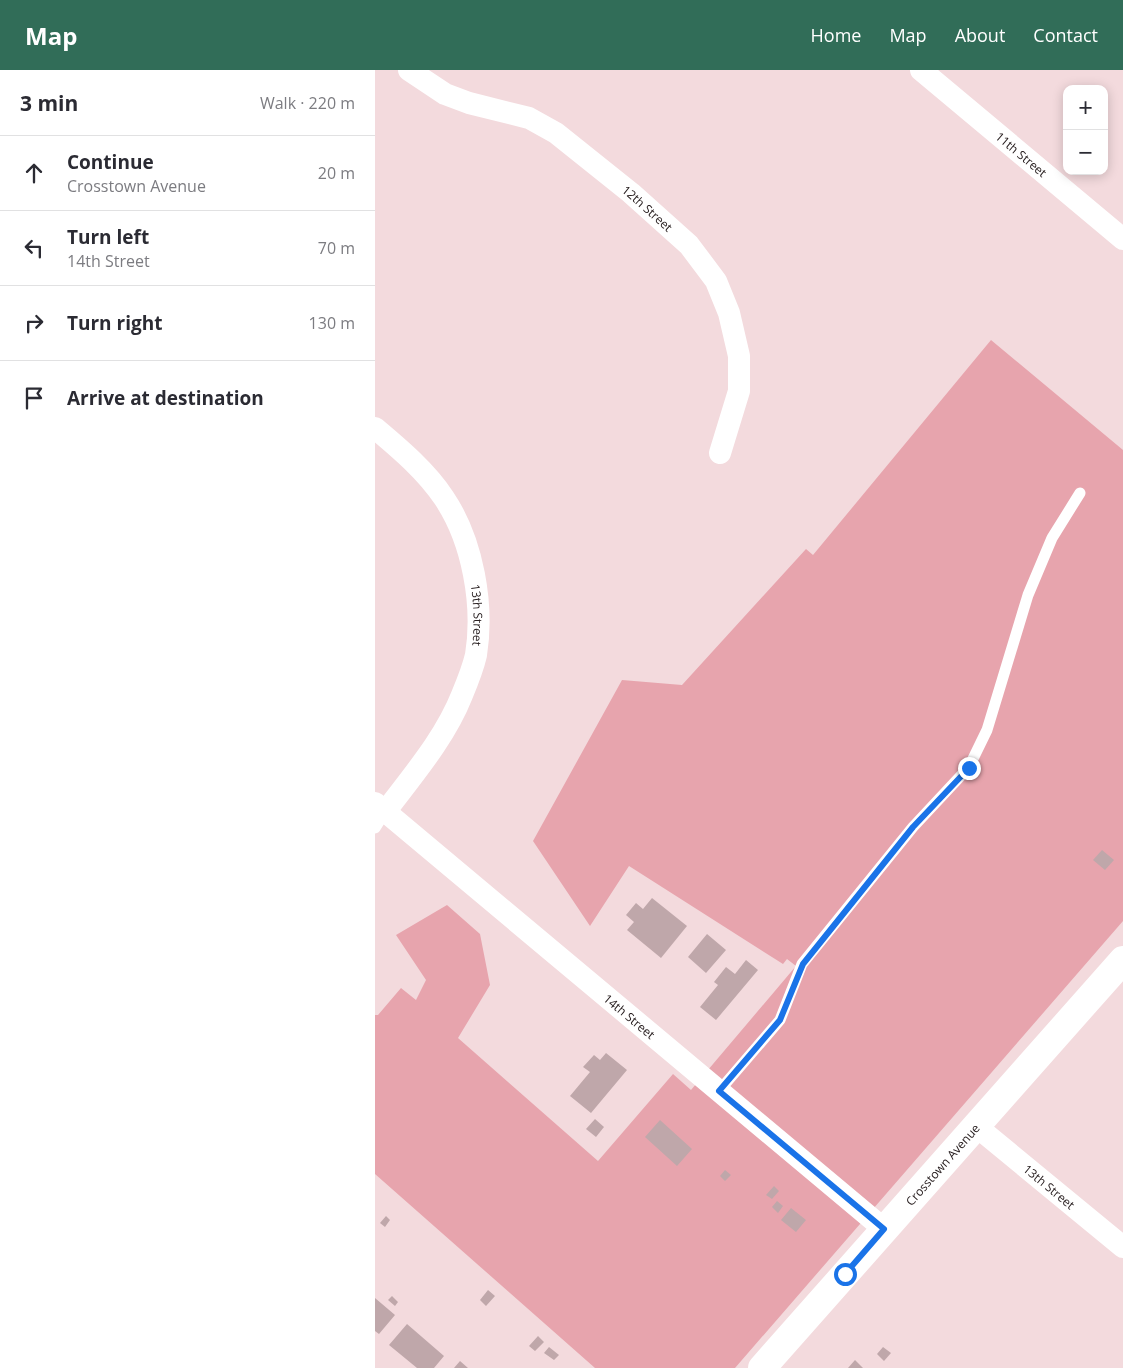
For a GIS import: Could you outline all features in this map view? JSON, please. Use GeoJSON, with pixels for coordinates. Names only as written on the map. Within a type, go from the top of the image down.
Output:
{"type":"FeatureCollection","features":[{"type":"Feature","properties":{"kind":"street","name":"12th Street"},"geometry":{"type":"LineString","coordinates":[[409,70],[445,94],[469,103],[529,118],[557,133],[631,193],[689,245],[716,281],[729,313],[739,356],[739,391],[720,453]]}},
{"type":"Feature","properties":{"kind":"street","name":"11th Street"},"geometry":{"type":"LineString","coordinates":[[921,70],[1123,239]]}},
{"type":"Feature","properties":{"kind":"street","name":"13th Street"},"geometry":{"type":"LineString","coordinates":[[375,428],[416,464],[445,499],[471,560],[477,589],[478,624],[475,657],[462,696],[445,731],[378,814]]}},
{"type":"Feature","properties":{"kind":"street","name":"14th Street"},"geometry":{"type":"LineString","coordinates":[[378,814],[719,1091],[884,1229]]}},
{"type":"Feature","properties":{"kind":"street","name":"Crosstown Avenue"},"geometry":{"type":"LineString","coordinates":[[762,1368],[1123,960]]}},
{"type":"Feature","properties":{"kind":"street","name":"13th Street"},"geometry":{"type":"LineString","coordinates":[[977,1126],[1123,1247]]}},
{"type":"Feature","properties":{"kind":"lane"},"geometry":{"type":"LineString","coordinates":[[719,1091],[780,1020],[803,964],[913,827],[969,768],[987,730],[1028,595],[1052,538],[1079,493]]}},
{"type":"Feature","properties":{"kind":"shaded area"},"geometry":{"type":"Polygon","coordinates":[[[991,340],[1123,450],[1123,921],[735,1368],[595,1368],[375,1174],[375,1015],[378,1015],[401,988],[416,1000],[426,980],[396,935],[447,905],[480,934],[490,985],[458,1038],[598,1161],[673,1074],[691,1090],[796,966],[787,959],[783,964],[629,866],[590,926],[533,841],[622,680],[682,685],[806,549],[813,555],[991,340]]]}},
{"type":"Feature","properties":{"kind":"building"},"geometry":{"type":"Polygon","coordinates":[[[1102,850],[1114,860],[1105,870],[1093,860],[1102,850]]]}},
{"type":"Feature","properties":{"kind":"building"},"geometry":{"type":"Polygon","coordinates":[[[652,898],[687,926],[661,958],[627,930],[634,922],[626,915],[636,903],[643,909],[652,898]]]}},
{"type":"Feature","properties":{"kind":"building"},"geometry":{"type":"Polygon","coordinates":[[[707,934],[726,950],[706,973],[688,957],[707,934]]]}},
{"type":"Feature","properties":{"kind":"building"},"geometry":{"type":"Polygon","coordinates":[[[746,960],[758,970],[716,1020],[700,1007],[718,985],[714,982],[726,967],[735,974],[746,960]]]}},
{"type":"Feature","properties":{"kind":"building"},"geometry":{"type":"Polygon","coordinates":[[[606,1053],[627,1070],[591,1113],[570,1096],[590,1072],[583,1067],[594,1055],[600,1060],[606,1053]]]}},
{"type":"Feature","properties":{"kind":"building"},"geometry":{"type":"Polygon","coordinates":[[[595,1119],[604,1127],[596,1137],[586,1129],[595,1119]]]}},
{"type":"Feature","properties":{"kind":"building"},"geometry":{"type":"Polygon","coordinates":[[[660,1120],[692,1149],[677,1166],[645,1137],[660,1120]]]}},
{"type":"Feature","properties":{"kind":"building"},"geometry":{"type":"Polygon","coordinates":[[[725,1170],[731,1175],[725,1181],[720,1176],[725,1170]]]}},
{"type":"Feature","properties":{"kind":"building"},"geometry":{"type":"Polygon","coordinates":[[[774,1186],[779,1191],[772,1199],[766,1195],[774,1186]]]}},
{"type":"Feature","properties":{"kind":"building"},"geometry":{"type":"Polygon","coordinates":[[[777,1201],[783,1206],[778,1213],[772,1207],[777,1201]]]}},
{"type":"Feature","properties":{"kind":"building"},"geometry":{"type":"Polygon","coordinates":[[[791,1208],[806,1220],[796,1232],[781,1220],[791,1208]]]}},
{"type":"Feature","properties":{"kind":"building"},"geometry":{"type":"Polygon","coordinates":[[[386,1216],[390,1220],[385,1227],[380,1223],[386,1216]]]}},
{"type":"Feature","properties":{"kind":"building"},"geometry":{"type":"Polygon","coordinates":[[[488,1290],[495,1296],[486,1306],[480,1300],[488,1290]]]}},
{"type":"Feature","properties":{"kind":"building"},"geometry":{"type":"Polygon","coordinates":[[[392,1296],[398,1302],[395,1306],[388,1300],[392,1296]]]}},
{"type":"Feature","properties":{"kind":"building"},"geometry":{"type":"Polygon","coordinates":[[[375,1298],[395,1315],[379,1334],[375,1331],[375,1298]]]}},
{"type":"Feature","properties":{"kind":"building"},"geometry":{"type":"Polygon","coordinates":[[[407,1324],[444,1356],[434,1368],[417,1368],[389,1345],[407,1324]]]}},
{"type":"Feature","properties":{"kind":"building"},"geometry":{"type":"Polygon","coordinates":[[[538,1336],[544,1342],[535,1351],[529,1346],[538,1336]]]}},
{"type":"Feature","properties":{"kind":"building"},"geometry":{"type":"Polygon","coordinates":[[[549,1347],[559,1355],[554,1360],[544,1353],[549,1347]]]}},
{"type":"Feature","properties":{"kind":"building"},"geometry":{"type":"Polygon","coordinates":[[[883,1347],[891,1353],[884,1361],[877,1354],[883,1347]]]}},
{"type":"Feature","properties":{"kind":"building"},"geometry":{"type":"Polygon","coordinates":[[[855,1360],[863,1368],[848,1368],[855,1360]]]}},
{"type":"Feature","properties":{"kind":"building"},"geometry":{"type":"Polygon","coordinates":[[[460,1361],[468,1368],[454,1368],[460,1361]]]}},
{"type":"Feature","properties":{"kind":"route"},"geometry":{"type":"LineString","coordinates":[[845,1274],[884,1229],[719,1091],[780,1020],[803,964],[856,895],[913,827],[969,768]]}}]}
